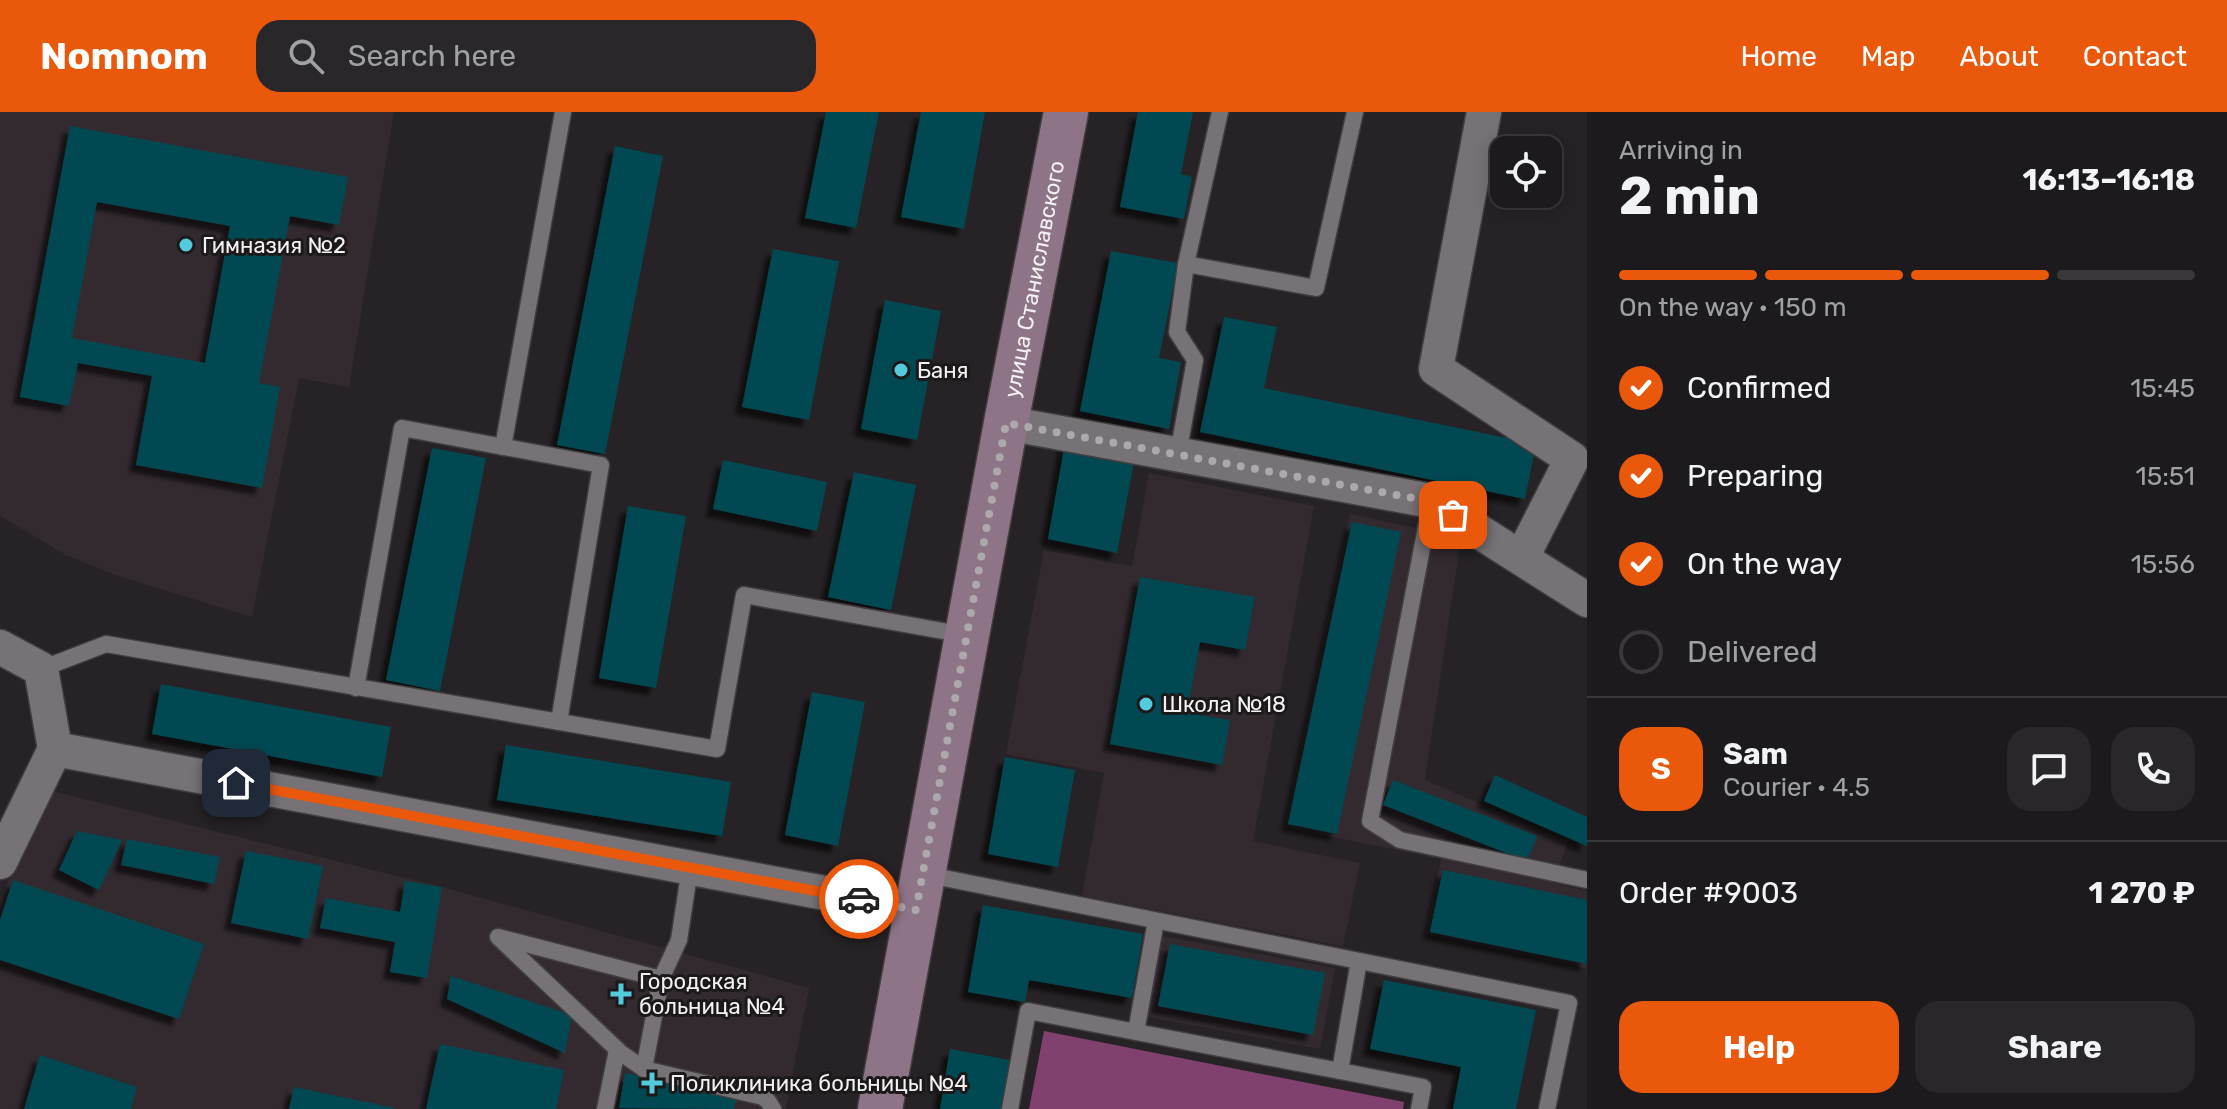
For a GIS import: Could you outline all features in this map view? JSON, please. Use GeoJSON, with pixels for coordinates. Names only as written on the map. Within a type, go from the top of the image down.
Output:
{"type":"FeatureCollection","features":[{"type":"Feature","properties":{"kind":"main road","name":"улица Станиславского"},"geometry":{"type":"LineString","coordinates":[[880,1109],[1066,112]]}},
{"type":"Feature","properties":{"kind":"street"},"geometry":{"type":"LineString","coordinates":[[1484,112],[1436,369],[1572,459],[1522,557]]}},
{"type":"Feature","properties":{"kind":"street"},"geometry":{"type":"LineString","coordinates":[[1006,423],[1431,501],[1587,600]]}},
{"type":"Feature","properties":{"kind":"street"},"geometry":{"type":"LineString","coordinates":[[0,647],[41,669],[55,749],[0,862]]}},
{"type":"Feature","properties":{"kind":"street"},"geometry":{"type":"LineString","coordinates":[[55,749],[690,868],[920,892]]}},
{"type":"Feature","properties":{"kind":"lane"},"geometry":{"type":"LineString","coordinates":[[503,447],[563,112]]}},
{"type":"Feature","properties":{"kind":"lane"},"geometry":{"type":"LineString","coordinates":[[1178,454],[1195,360],[1177,332],[1186,264],[1220,112]]}},
{"type":"Feature","properties":{"kind":"lane"},"geometry":{"type":"LineString","coordinates":[[1186,264],[1316,288],[1355,112]]}},
{"type":"Feature","properties":{"kind":"lane"},"geometry":{"type":"LineString","coordinates":[[356,688],[402,428],[601,465],[559,722]]}},
{"type":"Feature","properties":{"kind":"lane"},"geometry":{"type":"LineString","coordinates":[[1431,501],[1370,821],[1400,840],[1587,880]]}},
{"type":"Feature","properties":{"kind":"lane"},"geometry":{"type":"LineString","coordinates":[[41,669],[106,644],[717,749],[744,595],[967,635]]}},
{"type":"Feature","properties":{"kind":"lane"},"geometry":{"type":"LineString","coordinates":[[644,1069],[661,979],[679,940],[690,868]]}},
{"type":"Feature","properties":{"kind":"lane"},"geometry":{"type":"LineString","coordinates":[[920,892],[1156,921],[1569,1003],[1547,1109]]}},
{"type":"Feature","properties":{"kind":"lane"},"geometry":{"type":"LineString","coordinates":[[1136,1032],[1156,921]]}},
{"type":"Feature","properties":{"kind":"lane"},"geometry":{"type":"LineString","coordinates":[[661,979],[498,937],[617,1050],[644,1069],[763,1097],[773,1109]]}},
{"type":"Feature","properties":{"kind":"lane"},"geometry":{"type":"LineString","coordinates":[[1340,1071],[1359,961]]}},
{"type":"Feature","properties":{"kind":"lane"},"geometry":{"type":"LineString","coordinates":[[1010,1109],[1028,1011],[1423,1087],[1419,1109]]}},
{"type":"Feature","properties":{"kind":"lane"},"geometry":{"type":"LineString","coordinates":[[605,1109],[617,1050]]}},
{"type":"Feature","properties":{"kind":"shaded area","name":"Гимназия №2"},"geometry":{"type":"Polygon","coordinates":[[[0,112],[394,112],[349,387],[299,378],[252,617],[115,575],[66,555],[0,516],[0,112]]]}},
{"type":"Feature","properties":{"kind":"shaded area","name":"Школа №18"},"geometry":{"type":"Polygon","coordinates":[[[1149,473],[1314,506],[1253,841],[1360,863],[1343,946],[1082,896],[1104,773],[1006,754],[1044,550],[1132,566],[1149,473]]]}},
{"type":"Feature","properties":{"kind":"shaded area"},"geometry":{"type":"Polygon","coordinates":[[[1350,514],[1461,538],[1425,780],[1568,842],[1553,883],[1587,891],[1587,969],[1426,934],[1441,859],[1284,827],[1350,514]]]}},
{"type":"Feature","properties":{"kind":"shaded area"},"geometry":{"type":"Polygon","coordinates":[[[52,791],[442,887],[809,988],[786,1109],[0,1109],[0,898],[52,791]]]}},
{"type":"Feature","properties":{"kind":"shaded area"},"geometry":{"type":"Polygon","coordinates":[[[1162,936],[1335,968],[1320,1049],[1148,1017],[1162,936]]]}},
{"type":"Feature","properties":{"kind":"shaded area"},"geometry":{"type":"Polygon","coordinates":[[[1044,1031],[1404,1102],[1403,1109],[1029,1109],[1044,1031]]]}},
{"type":"Feature","properties":{"kind":"building"},"geometry":{"type":"Polygon","coordinates":[[[826,112],[879,112],[856,228],[805,218],[826,112]]]}},
{"type":"Feature","properties":{"kind":"building"},"geometry":{"type":"Polygon","coordinates":[[[921,112],[985,112],[964,229],[901,217],[921,112]]]}},
{"type":"Feature","properties":{"kind":"building"},"geometry":{"type":"Polygon","coordinates":[[[1138,112],[1193,112],[1181,174],[1192,177],[1184,219],[1120,207],[1138,112]]]}},
{"type":"Feature","properties":{"kind":"building"},"geometry":{"type":"Polygon","coordinates":[[[70,126],[348,177],[339,225],[290,216],[259,383],[280,387],[262,488],[136,465],[152,376],[78,363],[69,406],[20,397],[70,126]],[[97,202],[72,338],[205,363],[230,226],[97,202]]]}},
{"type":"Feature","properties":{"kind":"building"},"geometry":{"type":"Polygon","coordinates":[[[615,146],[663,156],[605,454],[557,445],[615,146]]]}},
{"type":"Feature","properties":{"kind":"building"},"geometry":{"type":"Polygon","coordinates":[[[773,249],[839,261],[809,420],[742,407],[773,249]]]}},
{"type":"Feature","properties":{"kind":"building"},"geometry":{"type":"Polygon","coordinates":[[[1111,251],[1178,263],[1159,358],[1181,362],[1169,429],[1080,411],[1111,251]]]}},
{"type":"Feature","properties":{"kind":"building","name":"Баня"},"geometry":{"type":"Polygon","coordinates":[[[885,300],[941,311],[917,440],[861,429],[885,300]]]}},
{"type":"Feature","properties":{"kind":"building"},"geometry":{"type":"Polygon","coordinates":[[[1224,317],[1277,327],[1264,388],[1536,444],[1525,499],[1200,432],[1224,317]]]}},
{"type":"Feature","properties":{"kind":"building"},"geometry":{"type":"Polygon","coordinates":[[[1065,443],[1135,456],[1117,553],[1048,539],[1065,443]]]}},
{"type":"Feature","properties":{"kind":"building"},"geometry":{"type":"Polygon","coordinates":[[[432,448],[486,458],[440,691],[386,680],[432,448]]]}},
{"type":"Feature","properties":{"kind":"building"},"geometry":{"type":"Polygon","coordinates":[[[723,460],[827,482],[817,531],[713,509],[723,460]]]}},
{"type":"Feature","properties":{"kind":"building"},"geometry":{"type":"Polygon","coordinates":[[[854,472],[916,485],[891,610],[828,597],[854,472]]]}},
{"type":"Feature","properties":{"kind":"building"},"geometry":{"type":"Polygon","coordinates":[[[628,506],[686,516],[656,688],[599,678],[628,506]]]}},
{"type":"Feature","properties":{"kind":"building"},"geometry":{"type":"Polygon","coordinates":[[[1352,522],[1401,532],[1337,834],[1288,824],[1352,522]]]}},
{"type":"Feature","properties":{"kind":"building"},"geometry":{"type":"Polygon","coordinates":[[[1140,577],[1255,597],[1245,650],[1200,642],[1187,713],[1230,720],[1222,765],[1110,744],[1140,577]]]}},
{"type":"Feature","properties":{"kind":"building"},"geometry":{"type":"Polygon","coordinates":[[[161,684],[391,727],[382,777],[152,734],[161,684]]]}},
{"type":"Feature","properties":{"kind":"building"},"geometry":{"type":"Polygon","coordinates":[[[812,692],[865,702],[838,846],[785,835],[812,692]]]}},
{"type":"Feature","properties":{"kind":"building"},"geometry":{"type":"Polygon","coordinates":[[[506,745],[731,782],[722,836],[497,800],[506,745]]]}},
{"type":"Feature","properties":{"kind":"building"},"geometry":{"type":"Polygon","coordinates":[[[1005,757],[1075,770],[1058,867],[988,854],[1005,757]]]}},
{"type":"Feature","properties":{"kind":"building"},"geometry":{"type":"Polygon","coordinates":[[[1495,775],[1587,817],[1587,846],[1484,801],[1495,775]]]}},
{"type":"Feature","properties":{"kind":"building"},"geometry":{"type":"Polygon","coordinates":[[[1393,780],[1537,836],[1527,861],[1383,805],[1393,780]]]}},
{"type":"Feature","properties":{"kind":"building"},"geometry":{"type":"Polygon","coordinates":[[[77,831],[122,840],[99,890],[59,870],[77,831]]]}},
{"type":"Feature","properties":{"kind":"building"},"geometry":{"type":"Polygon","coordinates":[[[127,839],[220,857],[214,884],[121,865],[127,839]]]}},
{"type":"Feature","properties":{"kind":"building"},"geometry":{"type":"Polygon","coordinates":[[[246,851],[323,866],[308,939],[231,923],[246,851]]]}},
{"type":"Feature","properties":{"kind":"building"},"geometry":{"type":"Polygon","coordinates":[[[1443,870],[1587,900],[1587,964],[1430,932],[1443,870]]]}},
{"type":"Feature","properties":{"kind":"building"},"geometry":{"type":"Polygon","coordinates":[[[13,880],[204,944],[179,1019],[0,960],[0,920],[13,880]]]}},
{"type":"Feature","properties":{"kind":"building"},"geometry":{"type":"Polygon","coordinates":[[[405,881],[442,887],[427,978],[390,972],[395,942],[320,928],[326,898],[400,912],[405,881]]]}},
{"type":"Feature","properties":{"kind":"building"},"geometry":{"type":"Polygon","coordinates":[[[983,905],[1143,934],[1132,998],[1029,980],[1025,1002],[968,992],[983,905]]]}},
{"type":"Feature","properties":{"kind":"building"},"geometry":{"type":"Polygon","coordinates":[[[1170,944],[1325,973],[1313,1035],[1158,1006],[1170,944]]]}},
{"type":"Feature","properties":{"kind":"building"},"geometry":{"type":"Polygon","coordinates":[[[451,976],[572,1015],[565,1053],[447,999],[451,976]]]}},
{"type":"Feature","properties":{"kind":"building"},"geometry":{"type":"Polygon","coordinates":[[[1384,980],[1536,1010],[1516,1109],[1453,1109],[1461,1067],[1370,1049],[1384,980]]]}},
{"type":"Feature","properties":{"kind":"building"},"geometry":{"type":"Polygon","coordinates":[[[440,1044],[564,1070],[556,1109],[426,1109],[440,1044]]]}},
{"type":"Feature","properties":{"kind":"building"},"geometry":{"type":"Polygon","coordinates":[[[950,1049],[1010,1060],[1002,1109],[940,1109],[950,1049]]]}},
{"type":"Feature","properties":{"kind":"building"},"geometry":{"type":"Polygon","coordinates":[[[40,1055],[137,1087],[131,1109],[24,1109],[40,1055]]]}},
{"type":"Feature","properties":{"kind":"building","name":"Поликлиника больницы №4"},"geometry":{"type":"Polygon","coordinates":[[[625,1073],[737,1094],[734,1109],[619,1108],[625,1073]]]}},
{"type":"Feature","properties":{"kind":"building"},"geometry":{"type":"Polygon","coordinates":[[[294,1087],[395,1108],[395,1109],[289,1109],[294,1087]]]}},
{"type":"Feature","properties":{"kind":"way so far"},"geometry":{"type":"LineString","coordinates":[[859,899],[916,910],[1006,423],[1431,501],[1453,515]]}},
{"type":"Feature","properties":{"kind":"place","name":"Гимназия №2"},"geometry":{"type":"Point","coordinates":[186,245]}},
{"type":"Feature","properties":{"kind":"place","name":"Баня"},"geometry":{"type":"Point","coordinates":[901,370]}},
{"type":"Feature","properties":{"kind":"place","name":"Школа №18"},"geometry":{"type":"Point","coordinates":[1146,704]}},
{"type":"Feature","properties":{"kind":"place","name":"Городская больница №4"},"geometry":{"type":"Point","coordinates":[621,994]}},
{"type":"Feature","properties":{"kind":"place","name":"Поликлиника больницы №4"},"geometry":{"type":"Point","coordinates":[652,1083]}},
{"type":"Feature","properties":{"kind":"route"},"geometry":{"type":"LineString","coordinates":[[236,783],[859,899]]}}]}
